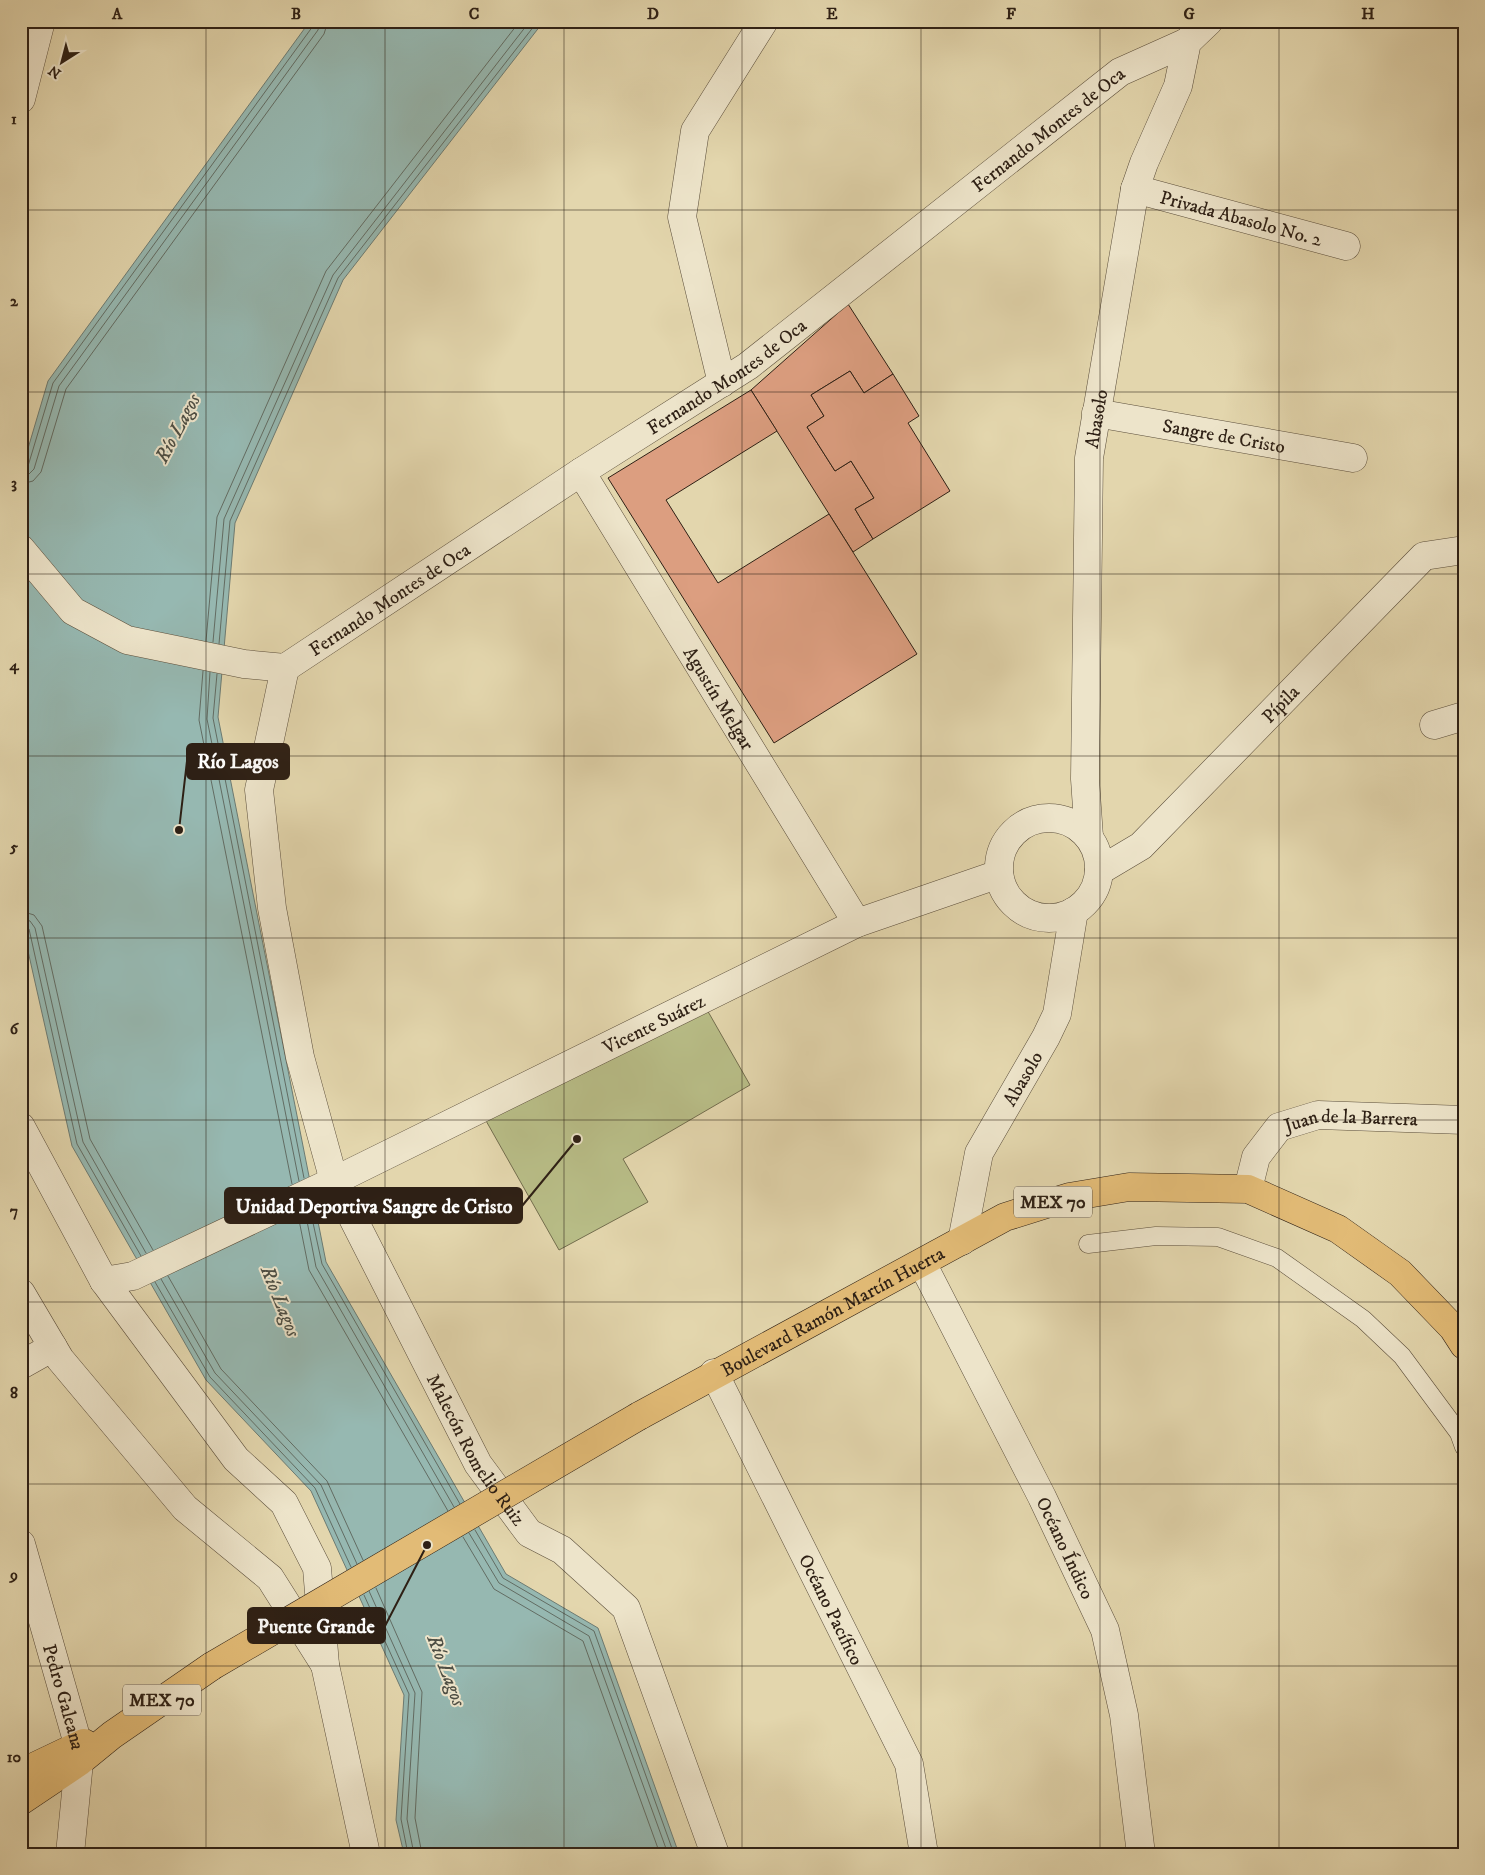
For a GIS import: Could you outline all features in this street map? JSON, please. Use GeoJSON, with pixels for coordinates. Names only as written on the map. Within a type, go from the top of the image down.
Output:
{"type":"FeatureCollection","features":[{"type":"Feature","properties":{"kind":"main road","name":"Boulevard Ramón Martín Huerta"},"geometry":{"type":"LineString","coordinates":[[79,1753],[112,1735],[212,1666],[714,1373],[1005,1217],[1069,1197],[1129,1187],[1248,1190],[1338,1229],[1400,1273],[1453,1328],[1464,1345]]}},
{"type":"Feature","properties":{"kind":"main road"},"geometry":{"type":"LineString","coordinates":[[21,1773],[79,1753]]}},
{"type":"Feature","properties":{"kind":"main road"},"geometry":{"type":"LineString","coordinates":[[21,1801],[79,1753]]}},
{"type":"Feature","properties":{"kind":"street"},"geometry":{"type":"LineString","coordinates":[[21,99],[41,21]]}},
{"type":"Feature","properties":{"kind":"street"},"geometry":{"type":"LineString","coordinates":[[722,383],[682,217],[694,131],[764,21]]}},
{"type":"Feature","properties":{"kind":"street"},"geometry":{"type":"LineString","coordinates":[[1187,42],[1208,21]]}},
{"type":"Feature","properties":{"kind":"street","name":"Fernando Montes de Oca"},"geometry":{"type":"LineString","coordinates":[[285,668],[581,472],[748,366],[1120,72],[1187,42]]}},
{"type":"Feature","properties":{"kind":"street","name":"Abasolo"},"geometry":{"type":"LineString","coordinates":[[1090,837],[1085,779],[1089,458],[1136,189],[1144,163],[1178,86],[1187,42]]}},
{"type":"Feature","properties":{"kind":"street","name":"Privada Abasolo No. 2"},"geometry":{"type":"LineString","coordinates":[[1136,189],[1346,246]]}},
{"type":"Feature","properties":{"kind":"street","name":"Sangre de Cristo"},"geometry":{"type":"LineString","coordinates":[[1096,413],[1354,458]]}},
{"type":"Feature","properties":{"kind":"street","name":"Agustín Melgar"},"geometry":{"type":"LineString","coordinates":[[581,472],[857,923]]}},
{"type":"Feature","properties":{"kind":"street"},"geometry":{"type":"LineString","coordinates":[[21,549],[73,611],[127,640],[244,664],[285,668]]}},
{"type":"Feature","properties":{"kind":"street","name":"Pípila"},"geometry":{"type":"LineString","coordinates":[[1099,871],[1142,846],[1424,556],[1464,550]]}},
{"type":"Feature","properties":{"kind":"street","name":"Malecón Romelio Ruiz"},"geometry":{"type":"LineString","coordinates":[[285,668],[259,790],[272,908],[324,1186],[478,1464],[529,1533],[562,1550],[626,1608],[715,1854]]}},
{"type":"Feature","properties":{"kind":"street"},"geometry":{"type":"LineString","coordinates":[[1434,724],[1464,716]]}},
{"type":"Feature","properties":{"kind":"street"},"geometry":{"type":"LineString","coordinates":[[1045,817],[1062,819],[1077,826],[1090,837],[1097,852],[1099,871],[1096,886],[1088,900],[1074,911],[1059,917],[1042,918],[1026,913],[1013,903],[1004,890],[998,874],[999,858],[1005,842],[1015,830],[1029,821],[1045,817]]}},
{"type":"Feature","properties":{"kind":"street","name":"Vicente Suárez"},"geometry":{"type":"LineString","coordinates":[[104,1281],[133,1276],[324,1186],[857,923],[998,874]]}},
{"type":"Feature","properties":{"kind":"street","name":"Abasolo"},"geometry":{"type":"LineString","coordinates":[[962,1241],[979,1153],[1046,1037],[1056,1014],[1074,911]]}},
{"type":"Feature","properties":{"kind":"street","name":"Juan de la Barrera"},"geometry":{"type":"LineString","coordinates":[[1248,1190],[1256,1157],[1279,1127],[1318,1115],[1464,1120]]}},
{"type":"Feature","properties":{"kind":"street"},"geometry":{"type":"LineString","coordinates":[[21,1127],[104,1281],[236,1458],[284,1503],[317,1568],[325,1665],[366,1854]]}},
{"type":"Feature","properties":{"kind":"street","name":"Océano Índico"},"geometry":{"type":"LineString","coordinates":[[922,1263],[1042,1497],[1105,1630],[1124,1715],[1141,1854]]}},
{"type":"Feature","properties":{"kind":"street"},"geometry":{"type":"LineString","coordinates":[[21,1293],[60,1359],[185,1508],[270,1578],[325,1665]]}},
{"type":"Feature","properties":{"kind":"street"},"geometry":{"type":"LineString","coordinates":[[21,1365],[53,1347]]}},
{"type":"Feature","properties":{"kind":"street","name":"Océano Pacífico"},"geometry":{"type":"LineString","coordinates":[[714,1373],[909,1764],[924,1854]]}},
{"type":"Feature","properties":{"kind":"street","name":"Pedro Galeana"},"geometry":{"type":"LineString","coordinates":[[21,1544],[79,1753],[70,1854]]}},
{"type":"Feature","properties":{"kind":"lane"},"geometry":{"type":"LineString","coordinates":[[1088,1244],[1156,1236],[1218,1237],[1277,1258],[1363,1319],[1402,1356],[1460,1433],[1464,1447]]}},
{"type":"Feature","properties":{"kind":"green space"},"geometry":{"type":"Polygon","coordinates":[[[706,1008],[750,1085],[623,1159],[648,1202],[559,1250],[485,1119],[706,1008]]]}},
{"type":"Feature","properties":{"kind":"water"},"geometry":{"type":"Polygon","coordinates":[[[310,21],[544,21],[343,280],[235,523],[218,717],[326,1262],[506,1574],[598,1628],[679,1854],[404,1854],[396,1820],[404,1695],[311,1491],[206,1380],[72,1146],[21,920],[21,472],[48,381],[310,21]]]}},
{"type":"Feature","properties":{"kind":"building"},"geometry":{"type":"Polygon","coordinates":[[[848,304],[893,374],[864,393],[850,371],[811,395],[824,416],[807,427],[835,471],[851,461],[874,498],[855,509],[873,539],[853,552],[751,390],[848,304]]]}},
{"type":"Feature","properties":{"kind":"building"},"geometry":{"type":"Polygon","coordinates":[[[850,371],[864,393],[893,374],[919,416],[908,423],[950,491],[873,539],[855,509],[874,498],[851,461],[835,471],[807,427],[824,416],[811,395],[850,371]]]}},
{"type":"Feature","properties":{"kind":"building"},"geometry":{"type":"Polygon","coordinates":[[[751,390],[777,431],[666,500],[718,583],[829,514],[917,654],[774,743],[608,478],[751,390]]]}},
{"type":"Feature","properties":{"kind":"place","name":"Río Lagos"},"geometry":{"type":"Point","coordinates":[179,830]}},
{"type":"Feature","properties":{"kind":"place","name":"Unidad Deportiva Sangre de Cristo"},"geometry":{"type":"Point","coordinates":[577,1139]}},
{"type":"Feature","properties":{"kind":"place","name":"Puente Grande"},"geometry":{"type":"Point","coordinates":[427,1545]}}]}
